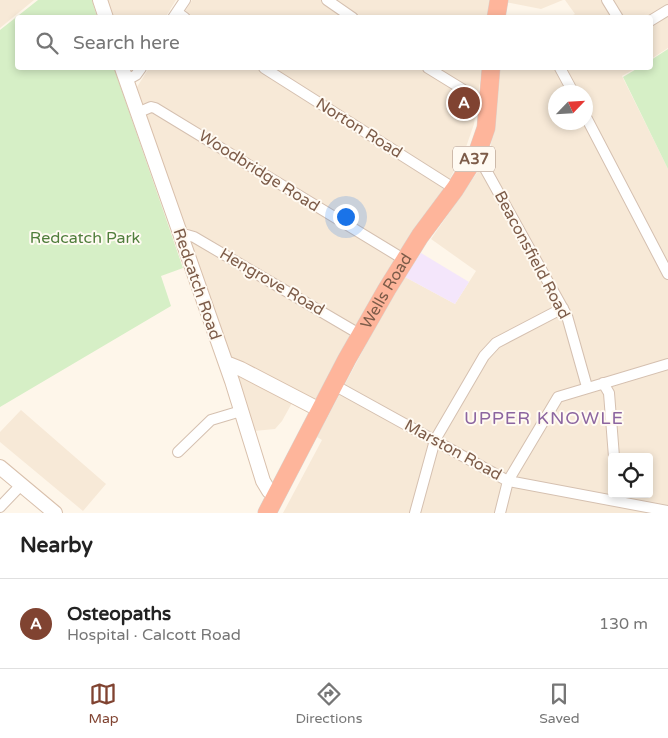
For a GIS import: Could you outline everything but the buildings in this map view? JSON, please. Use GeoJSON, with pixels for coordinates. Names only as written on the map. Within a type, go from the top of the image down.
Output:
{"type":"FeatureCollection","features":[{"type":"Feature","properties":{"kind":"highway","name":"Wells Road"},"geometry":{"type":"LineString","coordinates":[[267,513],[361,335],[405,260],[477,154],[485,132],[491,70]]}},
{"type":"Feature","properties":{"kind":"main road"},"geometry":{"type":"LineString","coordinates":[[100,0],[105,15]]}},
{"type":"Feature","properties":{"kind":"main road","name":"Redcatch Road"},"geometry":{"type":"LineString","coordinates":[[125,74],[226,363],[264,481],[269,491],[277,496]]}},
{"type":"Feature","properties":{"kind":"main road"},"geometry":{"type":"LineString","coordinates":[[226,363],[320,410]]}},
{"type":"Feature","properties":{"kind":"main road"},"geometry":{"type":"LineString","coordinates":[[232,381],[234,372],[241,369]]}},
{"type":"Feature","properties":{"kind":"main road"},"geometry":{"type":"LineString","coordinates":[[0,467],[55,513]]}},
{"type":"Feature","properties":{"kind":"street"},"geometry":{"type":"LineString","coordinates":[[179,15],[185,0]]}},
{"type":"Feature","properties":{"kind":"street"},"geometry":{"type":"LineString","coordinates":[[327,0],[349,15]]}},
{"type":"Feature","properties":{"kind":"street"},"geometry":{"type":"LineString","coordinates":[[607,0],[616,15]]}},
{"type":"Feature","properties":{"kind":"street"},"geometry":{"type":"LineString","coordinates":[[653,19],[668,10]]}},
{"type":"Feature","properties":{"kind":"street"},"geometry":{"type":"LineString","coordinates":[[125,74],[136,75],[140,70]]}},
{"type":"Feature","properties":{"kind":"street","name":"Norton Road"},"geometry":{"type":"LineString","coordinates":[[267,70],[455,189]]}},
{"type":"Feature","properties":{"kind":"street"},"geometry":{"type":"LineString","coordinates":[[431,70],[488,103]]}},
{"type":"Feature","properties":{"kind":"street"},"geometry":{"type":"LineString","coordinates":[[561,70],[569,85]]}},
{"type":"Feature","properties":{"kind":"street","name":"Woodbridge Road"},"geometry":{"type":"LineString","coordinates":[[138,112],[151,107],[155,108],[405,260]]}},
{"type":"Feature","properties":{"kind":"street"},"geometry":{"type":"LineString","coordinates":[[593,130],[668,274]]}},
{"type":"Feature","properties":{"kind":"street","name":"Beaconsfield Road"},"geometry":{"type":"LineString","coordinates":[[477,154],[567,316],[587,387]]}},
{"type":"Feature","properties":{"kind":"street","name":"Hengrove Road"},"geometry":{"type":"LineString","coordinates":[[181,236],[194,237],[361,335]]}},
{"type":"Feature","properties":{"kind":"street"},"geometry":{"type":"LineString","coordinates":[[415,513],[435,440],[489,349],[496,343],[563,308]]}},
{"type":"Feature","properties":{"kind":"street"},"geometry":{"type":"LineString","coordinates":[[500,513],[508,481],[558,397],[668,364]]}},
{"type":"Feature","properties":{"kind":"street"},"geometry":{"type":"LineString","coordinates":[[603,383],[610,393],[614,453]]}},
{"type":"Feature","properties":{"kind":"street","name":"Marston Road"},"geometry":{"type":"LineString","coordinates":[[334,385],[508,481],[608,496]]}},
{"type":"Feature","properties":{"kind":"street"},"geometry":{"type":"LineString","coordinates":[[178,452],[211,420],[241,411]]}},
{"type":"Feature","properties":{"kind":"street"},"geometry":{"type":"LineString","coordinates":[[0,507],[21,485]]}},
{"type":"Feature","properties":{"kind":"street","name":"Marston Road"},"geometry":{"type":"LineString","coordinates":[[621,498],[668,511]]}},
{"type":"Feature","properties":{"kind":"shaded area"},"geometry":{"type":"Polygon","coordinates":[[[0,0],[34,0],[15,15],[0,28],[0,0]]]}},
{"type":"Feature","properties":{"kind":"shaded area"},"geometry":{"type":"Polygon","coordinates":[[[106,0],[176,0],[167,15],[112,15],[106,0]]]}},
{"type":"Feature","properties":{"kind":"shaded area"},"geometry":{"type":"Polygon","coordinates":[[[192,0],[491,0],[489,15],[183,15],[192,0]]]}},
{"type":"Feature","properties":{"kind":"shaded area"},"geometry":{"type":"Polygon","coordinates":[[[505,0],[563,0],[541,9],[505,2],[505,0]]]}},
{"type":"Feature","properties":{"kind":"shaded area"},"geometry":{"type":"Polygon","coordinates":[[[565,0],[668,0],[668,48],[653,58],[653,15],[573,15],[575,14],[565,0]]]}},
{"type":"Feature","properties":{"kind":"shaded area"},"geometry":{"type":"Polygon","coordinates":[[[148,70],[482,70],[474,124],[465,150],[447,184],[377,297],[314,415],[292,403],[275,429],[253,431],[137,87],[148,70]]]}},
{"type":"Feature","properties":{"kind":"shaded area"},"geometry":{"type":"Polygon","coordinates":[[[499,70],[632,70],[622,76],[668,169],[668,513],[283,513],[322,440],[317,437],[379,320],[405,277],[455,304],[476,271],[431,239],[490,154],[499,70]]]}},
{"type":"Feature","properties":{"kind":"shaded area"},"geometry":{"type":"Polygon","coordinates":[[[421,253],[469,282],[455,304],[405,277],[421,253]]]}},
{"type":"Feature","properties":{"kind":"shaded area"},"geometry":{"type":"Polygon","coordinates":[[[21,410],[106,484],[83,511],[0,442],[0,432],[21,410]]]}},
{"type":"Feature","properties":{"kind":"green space","name":"Redcatch Park"},"geometry":{"type":"Polygon","coordinates":[[[38,0],[92,0],[96,15],[19,15],[38,0]]]}},
{"type":"Feature","properties":{"kind":"green space","name":"Redcatch Park"},"geometry":{"type":"Polygon","coordinates":[[[15,18],[15,70],[115,70],[183,268],[161,276],[171,306],[0,407],[0,30],[15,18]]]}},
{"type":"Feature","properties":{"kind":"green space"},"geometry":{"type":"Polygon","coordinates":[[[668,49],[668,169],[623,77],[635,70],[653,70],[653,59],[668,49]]]}},
{"type":"Feature","properties":{"kind":"place","name":"Osteopaths"},"geometry":{"type":"Point","coordinates":[464,103]}},
{"type":"Feature","properties":{"kind":"district","name":"UPPER KNOWLE"},"geometry":{"type":"Point","coordinates":[544,418]}}]}
